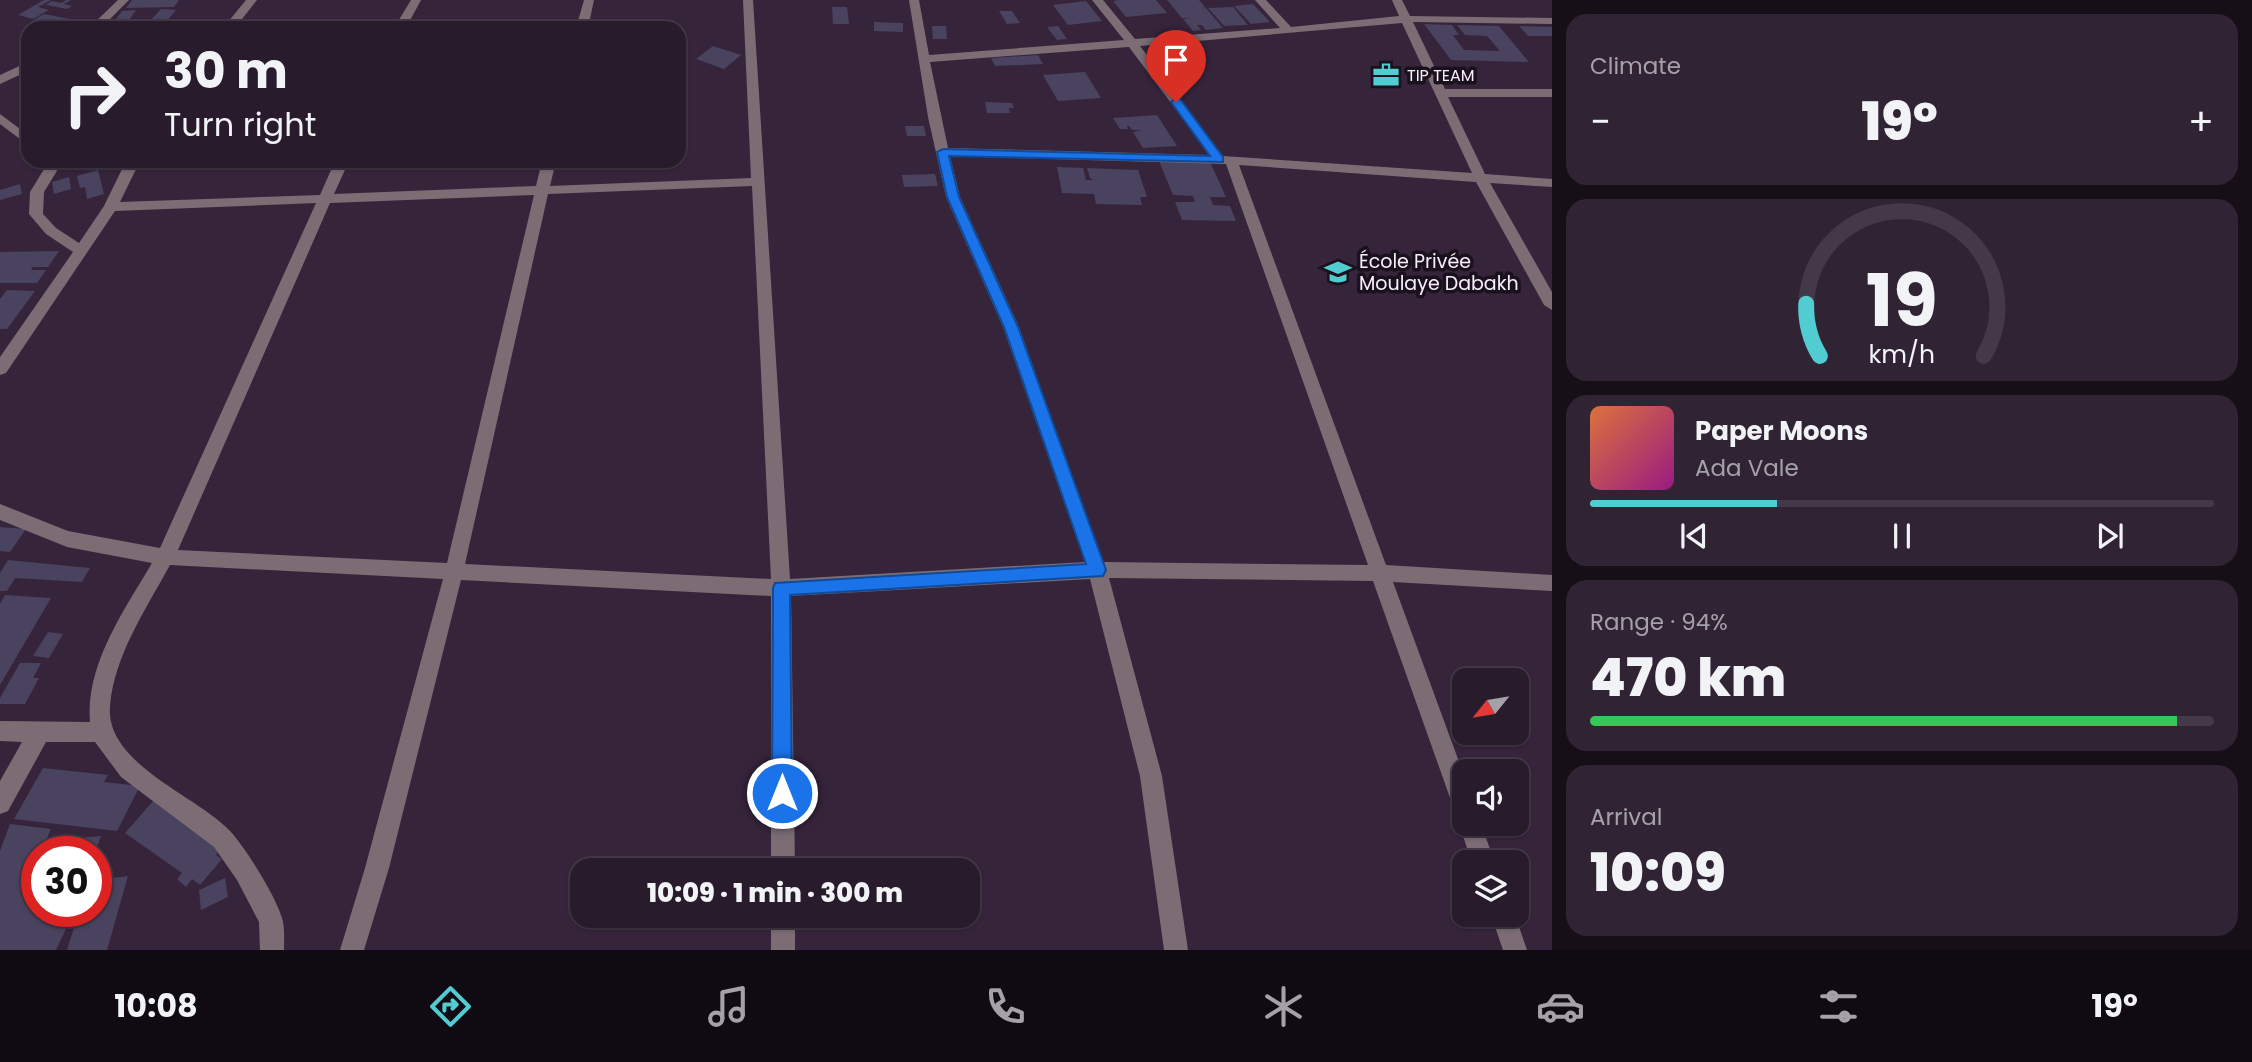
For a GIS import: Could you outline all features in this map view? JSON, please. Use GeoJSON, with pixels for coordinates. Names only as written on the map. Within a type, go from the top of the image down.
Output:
{"type":"FeatureCollection","features":[{"type":"Feature","properties":{"kind":"street"},"geometry":{"type":"LineString","coordinates":[[102,21],[124,0]]}},
{"type":"Feature","properties":{"kind":"street"},"geometry":{"type":"LineString","coordinates":[[235,21],[252,0]]}},
{"type":"Feature","properties":{"kind":"street"},"geometry":{"type":"LineString","coordinates":[[404,21],[416,0]]}},
{"type":"Feature","properties":{"kind":"street"},"geometry":{"type":"LineString","coordinates":[[584,21],[589,0]]}},
{"type":"Feature","properties":{"kind":"street"},"geometry":{"type":"LineString","coordinates":[[748,0],[781,588],[783,858]]}},
{"type":"Feature","properties":{"kind":"street"},"geometry":{"type":"LineString","coordinates":[[914,0],[934,117],[953,197],[1011,327],[1097,570],[1151,776],[1176,950]]}},
{"type":"Feature","properties":{"kind":"street"},"geometry":{"type":"LineString","coordinates":[[1097,0],[1225,160],[1452,773]]}},
{"type":"Feature","properties":{"kind":"street"},"geometry":{"type":"LineString","coordinates":[[1260,0],[1288,31]]}},
{"type":"Feature","properties":{"kind":"street"},"geometry":{"type":"LineString","coordinates":[[1397,0],[1480,177],[1552,305]]}},
{"type":"Feature","properties":{"kind":"street"},"geometry":{"type":"LineString","coordinates":[[925,59],[1133,44],[1406,19],[1552,21]]}},
{"type":"Feature","properties":{"kind":"street"},"geometry":{"type":"LineString","coordinates":[[0,80],[21,70]]}},
{"type":"Feature","properties":{"kind":"street"},"geometry":{"type":"LineString","coordinates":[[1440,93],[1552,93]]}},
{"type":"Feature","properties":{"kind":"street"},"geometry":{"type":"LineString","coordinates":[[1,119],[21,135]]}},
{"type":"Feature","properties":{"kind":"street"},"geometry":{"type":"LineString","coordinates":[[943,152],[1225,160],[1552,183]]}},
{"type":"Feature","properties":{"kind":"street"},"geometry":{"type":"LineString","coordinates":[[52,168],[35,192],[34,208],[43,228],[81,250]]}},
{"type":"Feature","properties":{"kind":"street"},"geometry":{"type":"LineString","coordinates":[[0,369],[111,207],[127,168]]}},
{"type":"Feature","properties":{"kind":"street"},"geometry":{"type":"LineString","coordinates":[[272,950],[271,920],[245,872],[222,839],[129,769],[111,749],[101,732],[99,708],[104,678],[128,624],[165,557],[339,168]]}},
{"type":"Feature","properties":{"kind":"street"},"geometry":{"type":"LineString","coordinates":[[352,950],[377,868],[454,572],[547,168]]}},
{"type":"Feature","properties":{"kind":"street"},"geometry":{"type":"LineString","coordinates":[[111,207],[758,182]]}},
{"type":"Feature","properties":{"kind":"street"},"geometry":{"type":"LineString","coordinates":[[0,512],[67,539],[165,557],[781,588],[1097,570],[1380,573],[1552,583]]}},
{"type":"Feature","properties":{"kind":"street"},"geometry":{"type":"LineString","coordinates":[[0,803],[40,730]]}},
{"type":"Feature","properties":{"kind":"street"},"geometry":{"type":"LineString","coordinates":[[0,731],[101,732]]}},
{"type":"Feature","properties":{"kind":"street"},"geometry":{"type":"LineString","coordinates":[[1507,927],[1516,950]]}},
{"type":"Feature","properties":{"kind":"street"},"geometry":{"type":"LineString","coordinates":[[783,928],[783,950]]}},
{"type":"Feature","properties":{"kind":"building"},"geometry":{"type":"Polygon","coordinates":[[[44,0],[51,0],[38,7],[49,10],[33,19],[18,15],[44,0]]]}},
{"type":"Feature","properties":{"kind":"building"},"geometry":{"type":"Polygon","coordinates":[[[71,0],[64,4],[72,6],[67,9],[46,5],[52,1],[61,3],[71,0]]]}},
{"type":"Feature","properties":{"kind":"building"},"geometry":{"type":"Polygon","coordinates":[[[132,0],[179,0],[174,7],[126,8],[132,0]]]}},
{"type":"Feature","properties":{"kind":"building"},"geometry":{"type":"Polygon","coordinates":[[[1156,0],[1167,13],[1126,17],[1113,1],[1156,0]]]}},
{"type":"Feature","properties":{"kind":"building"},"geometry":{"type":"Polygon","coordinates":[[[1167,0],[1199,0],[1223,28],[1206,30],[1202,25],[1197,25],[1201,30],[1193,31],[1183,19],[1190,18],[1182,18],[1167,0]]]}},
{"type":"Feature","properties":{"kind":"building"},"geometry":{"type":"Polygon","coordinates":[[[1086,1],[1102,21],[1068,25],[1053,5],[1086,1]]]}},
{"type":"Feature","properties":{"kind":"building"},"geometry":{"type":"Polygon","coordinates":[[[1253,4],[1270,22],[1251,24],[1234,6],[1253,4]]]}},
{"type":"Feature","properties":{"kind":"building"},"geometry":{"type":"Polygon","coordinates":[[[832,7],[847,7],[849,24],[833,24],[832,7]]]}},
{"type":"Feature","properties":{"kind":"building"},"geometry":{"type":"Polygon","coordinates":[[[1233,7],[1248,25],[1224,26],[1208,8],[1233,7]]]}},
{"type":"Feature","properties":{"kind":"building"},"geometry":{"type":"Polygon","coordinates":[[[161,9],[176,10],[167,21],[150,21],[161,9]]]}},
{"type":"Feature","properties":{"kind":"building"},"geometry":{"type":"Polygon","coordinates":[[[136,10],[130,19],[116,19],[122,11],[136,10]]]}},
{"type":"Feature","properties":{"kind":"building"},"geometry":{"type":"Polygon","coordinates":[[[999,11],[1012,11],[1020,23],[1007,24],[999,11]]]}},
{"type":"Feature","properties":{"kind":"building"},"geometry":{"type":"Polygon","coordinates":[[[44,14],[83,21],[32,21],[44,14]]]}},
{"type":"Feature","properties":{"kind":"building"},"geometry":{"type":"Polygon","coordinates":[[[874,22],[903,23],[903,32],[874,31],[874,22]]]}},
{"type":"Feature","properties":{"kind":"building"},"geometry":{"type":"Polygon","coordinates":[[[1424,24],[1452,25],[1459,35],[1453,35],[1464,50],[1500,51],[1487,36],[1465,35],[1457,25],[1499,26],[1529,62],[1451,60],[1424,24]]]}},
{"type":"Feature","properties":{"kind":"building"},"geometry":{"type":"Polygon","coordinates":[[[932,26],[946,26],[947,39],[933,39],[932,26]]]}},
{"type":"Feature","properties":{"kind":"building"},"geometry":{"type":"Polygon","coordinates":[[[1058,26],[1067,39],[1057,40],[1047,27],[1058,26]]]}},
{"type":"Feature","properties":{"kind":"building"},"geometry":{"type":"Polygon","coordinates":[[[1519,26],[1552,27],[1552,36],[1528,36],[1519,26]]]}},
{"type":"Feature","properties":{"kind":"building"},"geometry":{"type":"Polygon","coordinates":[[[713,46],[741,55],[724,69],[696,59],[713,46]]]}},
{"type":"Feature","properties":{"kind":"building"},"geometry":{"type":"Polygon","coordinates":[[[1038,55],[1043,64],[995,66],[991,58],[1038,55]]]}},
{"type":"Feature","properties":{"kind":"building"},"geometry":{"type":"Polygon","coordinates":[[[1085,72],[1101,98],[1058,101],[1043,75],[1085,72]]]}},
{"type":"Feature","properties":{"kind":"building"},"geometry":{"type":"Polygon","coordinates":[[[985,102],[1012,103],[1014,108],[1009,108],[1010,113],[987,113],[985,102]]]}},
{"type":"Feature","properties":{"kind":"building"},"geometry":{"type":"Polygon","coordinates":[[[1157,115],[1177,146],[1143,148],[1133,132],[1141,130],[1132,130],[1129,126],[1128,129],[1120,129],[1113,118],[1157,115]]]}},
{"type":"Feature","properties":{"kind":"building"},"geometry":{"type":"Polygon","coordinates":[[[905,126],[924,126],[926,136],[907,136],[905,126]]]}},
{"type":"Feature","properties":{"kind":"building"},"geometry":{"type":"Polygon","coordinates":[[[1159,161],[1210,162],[1226,197],[1210,197],[1213,205],[1230,206],[1236,221],[1182,220],[1175,202],[1195,202],[1193,196],[1173,195],[1159,161]]]}},
{"type":"Feature","properties":{"kind":"building"},"geometry":{"type":"Polygon","coordinates":[[[1057,167],[1083,168],[1086,180],[1094,180],[1090,178],[1087,168],[1138,170],[1147,197],[1140,197],[1142,205],[1096,204],[1094,194],[1062,193],[1057,167]]]}},
{"type":"Feature","properties":{"kind":"building"},"geometry":{"type":"Polygon","coordinates":[[[98,170],[104,194],[87,199],[85,187],[80,188],[77,176],[98,170]]]}},
{"type":"Feature","properties":{"kind":"building"},"geometry":{"type":"Polygon","coordinates":[[[935,174],[938,186],[904,187],[902,175],[935,174]]]}},
{"type":"Feature","properties":{"kind":"building"},"geometry":{"type":"Polygon","coordinates":[[[69,177],[71,189],[54,194],[52,182],[69,177]]]}},
{"type":"Feature","properties":{"kind":"building"},"geometry":{"type":"Polygon","coordinates":[[[20,184],[22,194],[0,200],[0,190],[20,184]]]}},
{"type":"Feature","properties":{"kind":"building"},"geometry":{"type":"Polygon","coordinates":[[[59,251],[48,267],[33,267],[31,270],[46,270],[37,283],[0,283],[0,252],[59,251]]]}},
{"type":"Feature","properties":{"kind":"building"},"geometry":{"type":"Polygon","coordinates":[[[7,290],[35,291],[7,329],[0,329],[0,299],[7,290]]]}},
{"type":"Feature","properties":{"kind":"building"},"geometry":{"type":"Polygon","coordinates":[[[0,527],[26,529],[10,552],[0,551],[0,527]]]}},
{"type":"Feature","properties":{"kind":"building"},"geometry":{"type":"Polygon","coordinates":[[[8,560],[90,568],[82,582],[15,578],[7,591],[0,591],[0,573],[8,560]]]}},
{"type":"Feature","properties":{"kind":"building"},"geometry":{"type":"Polygon","coordinates":[[[5,595],[51,598],[0,685],[0,604],[5,595]]]}},
{"type":"Feature","properties":{"kind":"building"},"geometry":{"type":"Polygon","coordinates":[[[48,632],[63,634],[49,658],[33,656],[48,632]]]}},
{"type":"Feature","properties":{"kind":"building"},"geometry":{"type":"Polygon","coordinates":[[[20,663],[41,663],[33,678],[39,678],[25,704],[0,704],[0,698],[20,663]]]}},
{"type":"Feature","properties":{"kind":"building"},"geometry":{"type":"Polygon","coordinates":[[[43,768],[108,775],[104,782],[140,786],[117,831],[14,819],[43,768]]]}},
{"type":"Feature","properties":{"kind":"building"},"geometry":{"type":"Polygon","coordinates":[[[154,800],[222,847],[216,855],[222,859],[200,885],[192,879],[186,887],[177,879],[182,873],[125,833],[154,800]]]}},
{"type":"Feature","properties":{"kind":"building"},"geometry":{"type":"Polygon","coordinates":[[[10,824],[51,829],[48,836],[21,836],[21,927],[67,927],[56,950],[0,950],[0,851],[10,824]]]}},
{"type":"Feature","properties":{"kind":"building"},"geometry":{"type":"Polygon","coordinates":[[[128,876],[107,950],[67,950],[74,927],[112,927],[112,878],[128,876]]]}},
{"type":"Feature","properties":{"kind":"building"},"geometry":{"type":"Polygon","coordinates":[[[225,878],[228,897],[201,910],[199,890],[225,878]]]}},
{"type":"Feature","properties":{"kind":"place","name":"TIP TEAM"},"geometry":{"type":"Point","coordinates":[1386,75]}},
{"type":"Feature","properties":{"kind":"place","name":"École Privée Moulaye Dabakh"},"geometry":{"type":"Point","coordinates":[1338,272]}},
{"type":"Feature","properties":{"kind":"route"},"geometry":{"type":"LineString","coordinates":[[782,793],[781,588],[1097,570],[1011,327],[953,197],[943,152],[1219,159],[1176,102]]}}]}
